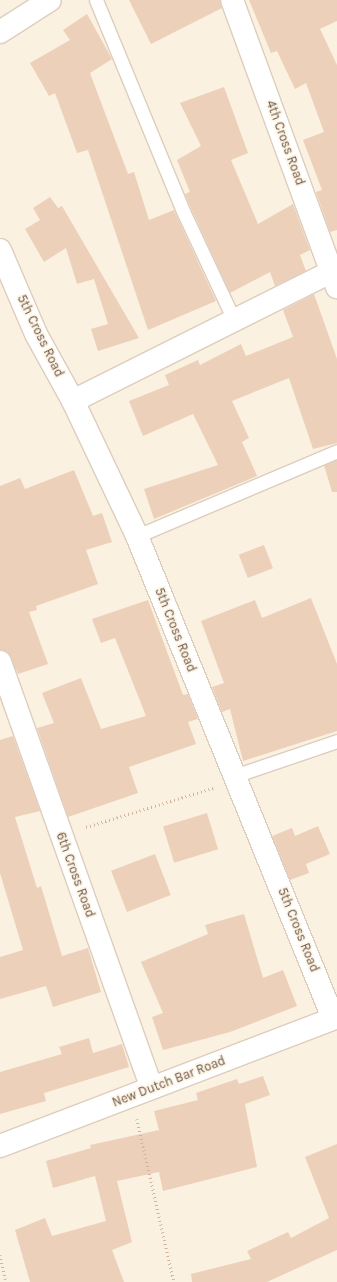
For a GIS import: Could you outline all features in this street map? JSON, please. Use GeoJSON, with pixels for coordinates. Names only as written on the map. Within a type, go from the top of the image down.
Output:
{"type":"FeatureCollection","features":[{"type":"Feature","properties":{"kind":"street"},"geometry":{"type":"LineString","coordinates":[[0,32],[50,0]]}},
{"type":"Feature","properties":{"kind":"street","name":"4th Cross Road"},"geometry":{"type":"LineString","coordinates":[[232,0],[335,276]]}},
{"type":"Feature","properties":{"kind":"street","name":"5th Cross Road"},"geometry":{"type":"LineString","coordinates":[[0,250],[36,334],[73,401],[137,536],[335,1017]]}},
{"type":"Feature","properties":{"kind":"street"},"geometry":{"type":"LineString","coordinates":[[73,401],[234,320],[335,276]]}},
{"type":"Feature","properties":{"kind":"street","name":"6th Cross Road"},"geometry":{"type":"LineString","coordinates":[[0,662],[152,1088]]}},
{"type":"Feature","properties":{"kind":"street","name":"New Dutch Bar Road"},"geometry":{"type":"LineString","coordinates":[[0,1146],[131,1098],[152,1088],[335,1017]]}},
{"type":"Feature","properties":{"kind":"lane"},"geometry":{"type":"LineString","coordinates":[[96,0],[183,211],[234,320]]}},
{"type":"Feature","properties":{"kind":"lane"},"geometry":{"type":"LineString","coordinates":[[137,536],[337,451]]}},
{"type":"Feature","properties":{"kind":"lane"},"geometry":{"type":"LineString","coordinates":[[236,779],[337,741]]}},
{"type":"Feature","properties":{"kind":"path"},"geometry":{"type":"LineString","coordinates":[[61,836],[236,779]]}},
{"type":"Feature","properties":{"kind":"path"},"geometry":{"type":"LineString","coordinates":[[131,1098],[174,1282]]}},
{"type":"Feature","properties":{"kind":"path"},"geometry":{"type":"LineString","coordinates":[[0,1255],[6,1282]]}},
{"type":"Feature","properties":{"kind":"building"},"geometry":{"type":"Polygon","coordinates":[[[129,0],[220,0],[222,8],[151,44],[129,0]]]}},
{"type":"Feature","properties":{"kind":"building"},"geometry":{"type":"Polygon","coordinates":[[[249,0],[337,0],[337,21],[320,29],[337,65],[337,230],[330,232],[316,192],[322,190],[303,140],[324,132],[306,83],[295,89],[277,51],[271,53],[249,0]]]}},
{"type":"Feature","properties":{"kind":"building"},"geometry":{"type":"Polygon","coordinates":[[[87,14],[112,59],[90,73],[128,174],[134,172],[149,220],[174,210],[216,301],[148,330],[88,150],[77,153],[55,93],[49,96],[30,63],[70,40],[63,30],[87,14]]]}},
{"type":"Feature","properties":{"kind":"building"},"geometry":{"type":"Polygon","coordinates":[[[224,87],[248,153],[231,160],[258,224],[293,204],[310,250],[300,255],[306,271],[275,286],[270,272],[230,293],[185,194],[190,192],[177,160],[201,146],[180,103],[224,87]]]}},
{"type":"Feature","properties":{"kind":"building"},"geometry":{"type":"Polygon","coordinates":[[[50,197],[58,208],[62,206],[139,338],[98,351],[91,329],[108,324],[94,279],[77,284],[66,248],[44,262],[25,229],[40,220],[33,208],[50,197]]]}},
{"type":"Feature","properties":{"kind":"building"},"geometry":{"type":"Polygon","coordinates":[[[314,294],[337,359],[337,443],[313,449],[289,378],[232,401],[249,438],[242,442],[257,476],[154,519],[144,489],[218,465],[193,414],[143,436],[129,401],[169,385],[165,375],[198,360],[200,365],[241,344],[246,356],[293,337],[283,310],[314,294]]]}},
{"type":"Feature","properties":{"kind":"building"},"geometry":{"type":"Polygon","coordinates":[[[337,460],[337,492],[332,492],[324,465],[337,460]]]}},
{"type":"Feature","properties":{"kind":"building"},"geometry":{"type":"Polygon","coordinates":[[[74,470],[93,516],[102,513],[112,542],[86,550],[98,584],[36,606],[37,610],[29,612],[48,664],[18,674],[8,653],[0,650],[0,486],[20,478],[25,489],[74,470]]]}},
{"type":"Feature","properties":{"kind":"building"},"geometry":{"type":"Polygon","coordinates":[[[264,545],[273,568],[248,578],[239,555],[264,545]]]}},
{"type":"Feature","properties":{"kind":"building"},"geometry":{"type":"Polygon","coordinates":[[[311,598],[337,664],[337,731],[243,761],[230,709],[222,712],[212,687],[224,683],[201,621],[255,600],[262,618],[311,598]]]}},
{"type":"Feature","properties":{"kind":"building"},"geometry":{"type":"Polygon","coordinates":[[[148,600],[183,695],[188,694],[198,719],[188,722],[196,744],[129,767],[138,793],[68,817],[37,728],[54,723],[42,693],[81,678],[101,729],[146,716],[115,638],[101,643],[92,619],[148,600]]]}},
{"type":"Feature","properties":{"kind":"building"},"geometry":{"type":"Polygon","coordinates":[[[13,736],[40,811],[15,817],[37,888],[41,886],[62,956],[88,948],[101,992],[53,1007],[46,986],[0,999],[0,957],[23,950],[0,873],[0,740],[13,736]]]}},
{"type":"Feature","properties":{"kind":"building"},"geometry":{"type":"Polygon","coordinates":[[[207,813],[218,849],[174,863],[163,826],[207,813]]]}},
{"type":"Feature","properties":{"kind":"building"},"geometry":{"type":"Polygon","coordinates":[[[318,826],[330,854],[306,864],[309,873],[290,880],[272,836],[292,828],[295,836],[318,826]]]}},
{"type":"Feature","properties":{"kind":"building"},"geometry":{"type":"Polygon","coordinates":[[[155,854],[171,895],[127,912],[111,871],[155,854]]]}},
{"type":"Feature","properties":{"kind":"building"},"geometry":{"type":"Polygon","coordinates":[[[244,914],[263,978],[283,970],[297,1006],[230,1032],[163,1050],[152,1017],[163,1013],[141,962],[208,934],[205,925],[244,914]]]}},
{"type":"Feature","properties":{"kind":"building"},"geometry":{"type":"Polygon","coordinates":[[[89,1038],[93,1053],[122,1044],[129,1067],[44,1093],[46,1101],[0,1114],[0,1072],[62,1054],[59,1047],[89,1038]]]}},
{"type":"Feature","properties":{"kind":"building"},"geometry":{"type":"Polygon","coordinates":[[[263,1076],[270,1095],[245,1104],[257,1167],[163,1191],[159,1172],[117,1181],[132,1242],[112,1250],[124,1282],[30,1282],[15,1230],[45,1218],[52,1236],[106,1221],[95,1176],[53,1188],[46,1161],[91,1148],[90,1145],[159,1130],[154,1111],[198,1100],[196,1093],[237,1079],[239,1084],[263,1076]]]}},
{"type":"Feature","properties":{"kind":"building"},"geometry":{"type":"Polygon","coordinates":[[[337,1144],[337,1250],[267,1282],[192,1282],[191,1274],[251,1259],[247,1251],[288,1232],[291,1238],[329,1218],[305,1157],[337,1144]]]}}]}
